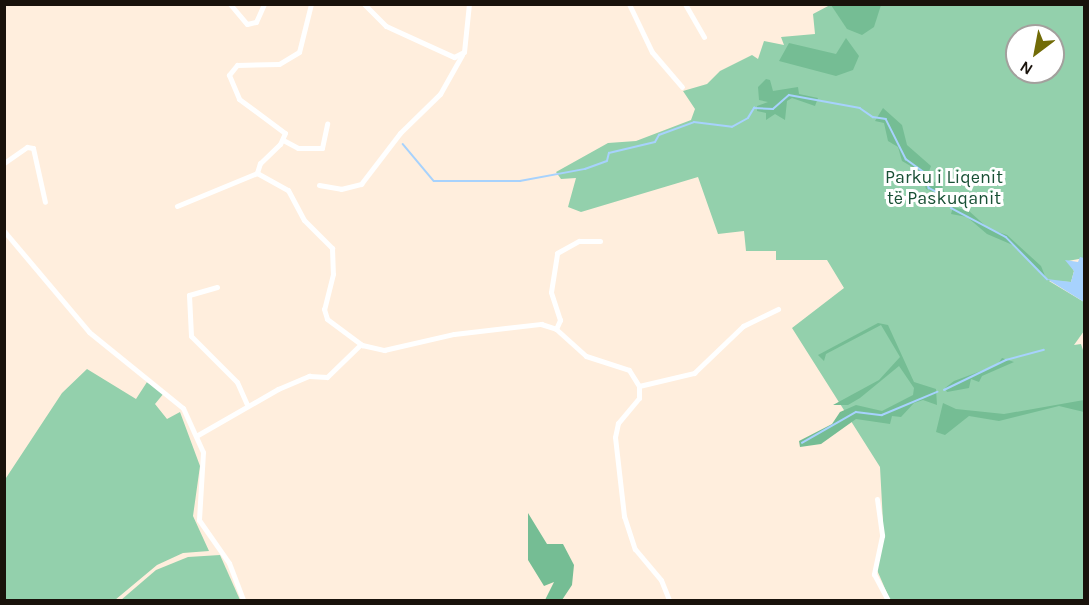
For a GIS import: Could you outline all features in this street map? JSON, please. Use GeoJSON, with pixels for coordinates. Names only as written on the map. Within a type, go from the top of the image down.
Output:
{"type":"FeatureCollection","features":[{"type":"Feature","properties":{"kind":"street"},"geometry":{"type":"LineString","coordinates":[[230,4],[247,24],[256,22],[264,4]]}},
{"type":"Feature","properties":{"kind":"street"},"geometry":{"type":"LineString","coordinates":[[257,173],[260,163],[283,140],[284,130],[239,99],[229,71],[242,64],[279,64],[299,52],[311,4]]}},
{"type":"Feature","properties":{"kind":"street"},"geometry":{"type":"LineString","coordinates":[[364,4],[394,31],[449,55],[462,55]]}},
{"type":"Feature","properties":{"kind":"street"},"geometry":{"type":"LineString","coordinates":[[319,185],[342,189],[361,184],[400,133],[440,94],[462,55],[469,4]]}},
{"type":"Feature","properties":{"kind":"street"},"geometry":{"type":"LineString","coordinates":[[629,4],[652,52],[682,87]]}},
{"type":"Feature","properties":{"kind":"street"},"geometry":{"type":"LineString","coordinates":[[685,4],[704,37]]}},
{"type":"Feature","properties":{"kind":"street"},"geometry":{"type":"LineString","coordinates":[[283,140],[298,148],[322,148],[327,124]]}},
{"type":"Feature","properties":{"kind":"street"},"geometry":{"type":"LineString","coordinates":[[4,163],[27,147],[33,148],[45,202]]}},
{"type":"Feature","properties":{"kind":"street"},"geometry":{"type":"LineString","coordinates":[[177,206],[257,173]]}},
{"type":"Feature","properties":{"kind":"street"},"geometry":{"type":"LineString","coordinates":[[257,173],[288,190],[304,220],[331,245],[333,274],[324,314],[361,344],[396,350],[436,337],[541,324],[556,329],[579,352],[629,370],[639,386],[637,402],[618,423],[615,437],[624,516],[635,549],[661,580],[669,600]]}},
{"type":"Feature","properties":{"kind":"street"},"geometry":{"type":"LineString","coordinates":[[4,231],[89,332],[174,397],[196,436],[204,458],[199,520],[229,563],[243,600]]}},
{"type":"Feature","properties":{"kind":"street"},"geometry":{"type":"LineString","coordinates":[[556,329],[560,320],[551,292],[557,253],[579,241],[600,241]]}},
{"type":"Feature","properties":{"kind":"street"},"geometry":{"type":"LineString","coordinates":[[217,287],[189,295],[191,336],[237,382],[247,404]]}},
{"type":"Feature","properties":{"kind":"street"},"geometry":{"type":"LineString","coordinates":[[639,386],[694,373],[743,326],[778,309]]}},
{"type":"Feature","properties":{"kind":"street"},"geometry":{"type":"LineString","coordinates":[[196,436],[247,404],[309,376],[324,378],[361,344]]}},
{"type":"Feature","properties":{"kind":"street"},"geometry":{"type":"LineString","coordinates":[[877,499],[882,536],[874,574],[888,600]]}},
{"type":"Feature","properties":{"kind":"green space","name":"Parku i Liqenit të Paskuqanit"},"geometry":{"type":"Polygon","coordinates":[[[830,5],[1084,5],[1084,258],[1068,261],[1074,271],[1071,282],[1049,281],[1084,302],[1084,331],[1074,345],[1081,344],[1084,353],[1084,600],[890,600],[877,570],[883,522],[880,467],[792,328],[844,288],[827,260],[776,260],[776,251],[746,251],[744,231],[718,234],[698,177],[581,212],[568,207],[576,178],[561,179],[556,172],[608,143],[636,141],[691,120],[695,109],[683,91],[707,84],[720,71],[752,55],[758,59],[764,41],[784,45],[781,37],[815,34],[813,14],[830,5]]]}},
{"type":"Feature","properties":{"kind":"green space"},"geometry":{"type":"Polygon","coordinates":[[[831,5],[881,5],[874,27],[862,35],[847,29],[831,5]]]}},
{"type":"Feature","properties":{"kind":"green space"},"geometry":{"type":"Polygon","coordinates":[[[846,38],[859,56],[853,70],[836,76],[779,61],[789,43],[836,54],[846,38]]]}},
{"type":"Feature","properties":{"kind":"green space"},"geometry":{"type":"Polygon","coordinates":[[[766,79],[770,80],[773,91],[798,87],[799,94],[818,98],[815,106],[792,98],[787,101],[785,120],[775,114],[766,120],[766,113],[757,111],[757,106],[768,102],[759,100],[758,87],[766,79]]]}},
{"type":"Feature","properties":{"kind":"green space"},"geometry":{"type":"Polygon","coordinates":[[[883,108],[902,125],[907,145],[931,166],[928,174],[934,182],[941,184],[948,200],[943,205],[936,193],[926,189],[921,172],[902,161],[898,147],[888,141],[884,123],[875,121],[883,108]]]}},
{"type":"Feature","properties":{"kind":"green space"},"geometry":{"type":"Polygon","coordinates":[[[953,207],[969,211],[989,229],[1007,235],[1041,266],[1047,281],[1015,246],[987,234],[967,217],[951,214],[953,207]]]}},
{"type":"Feature","properties":{"kind":"green space"},"geometry":{"type":"Polygon","coordinates":[[[878,323],[888,325],[914,382],[936,389],[937,405],[923,400],[914,403],[901,417],[892,416],[890,424],[856,419],[821,444],[800,447],[799,441],[832,424],[840,412],[856,405],[882,411],[913,395],[914,388],[899,366],[860,398],[848,405],[833,405],[879,380],[900,357],[881,325],[826,354],[824,361],[818,355],[878,323]]]}},
{"type":"Feature","properties":{"kind":"green space"},"geometry":{"type":"Polygon","coordinates":[[[1002,358],[1014,362],[982,376],[979,382],[971,379],[969,388],[947,392],[945,388],[954,381],[997,365],[1002,358]]]}},
{"type":"Feature","properties":{"kind":"green space"},"geometry":{"type":"Polygon","coordinates":[[[87,369],[136,399],[147,382],[164,393],[155,404],[167,419],[180,412],[200,466],[193,516],[209,551],[183,553],[157,565],[115,600],[5,600],[4,481],[62,393],[87,369]]]}},
{"type":"Feature","properties":{"kind":"green space"},"geometry":{"type":"Polygon","coordinates":[[[1084,400],[1084,412],[1059,406],[999,421],[969,416],[945,435],[936,432],[943,403],[956,409],[1004,414],[1084,400]]]}},
{"type":"Feature","properties":{"kind":"green space"},"geometry":{"type":"Polygon","coordinates":[[[528,513],[547,544],[563,544],[574,565],[572,585],[562,600],[545,600],[554,582],[544,586],[528,560],[528,513]]]}},
{"type":"Feature","properties":{"kind":"green space"},"geometry":{"type":"Polygon","coordinates":[[[220,555],[240,600],[121,600],[156,570],[188,557],[220,555]]]}},
{"type":"Feature","properties":{"kind":"water"},"geometry":{"type":"Polygon","coordinates":[[[1080,257],[1084,258],[1084,302],[1047,279],[1071,282],[1074,271],[1065,260],[1078,262],[1080,257]]]}},
{"type":"Feature","properties":{"kind":"waterway"},"geometry":{"type":"LineString","coordinates":[[403,144],[434,181],[520,181],[585,169],[607,161],[609,153],[655,142],[659,135],[694,122],[732,127],[748,118],[754,108],[773,109],[789,95],[860,108],[873,117],[886,119],[906,159],[925,173],[929,188],[941,194],[944,203]]}},
{"type":"Feature","properties":{"kind":"waterway"},"geometry":{"type":"LineString","coordinates":[[951,208],[1006,237],[1047,279]]}},
{"type":"Feature","properties":{"kind":"waterway"},"geometry":{"type":"LineString","coordinates":[[944,390],[1006,360],[1044,350]]}},
{"type":"Feature","properties":{"kind":"waterway"},"geometry":{"type":"LineString","coordinates":[[802,443],[856,412],[882,415],[937,392]]}}]}
